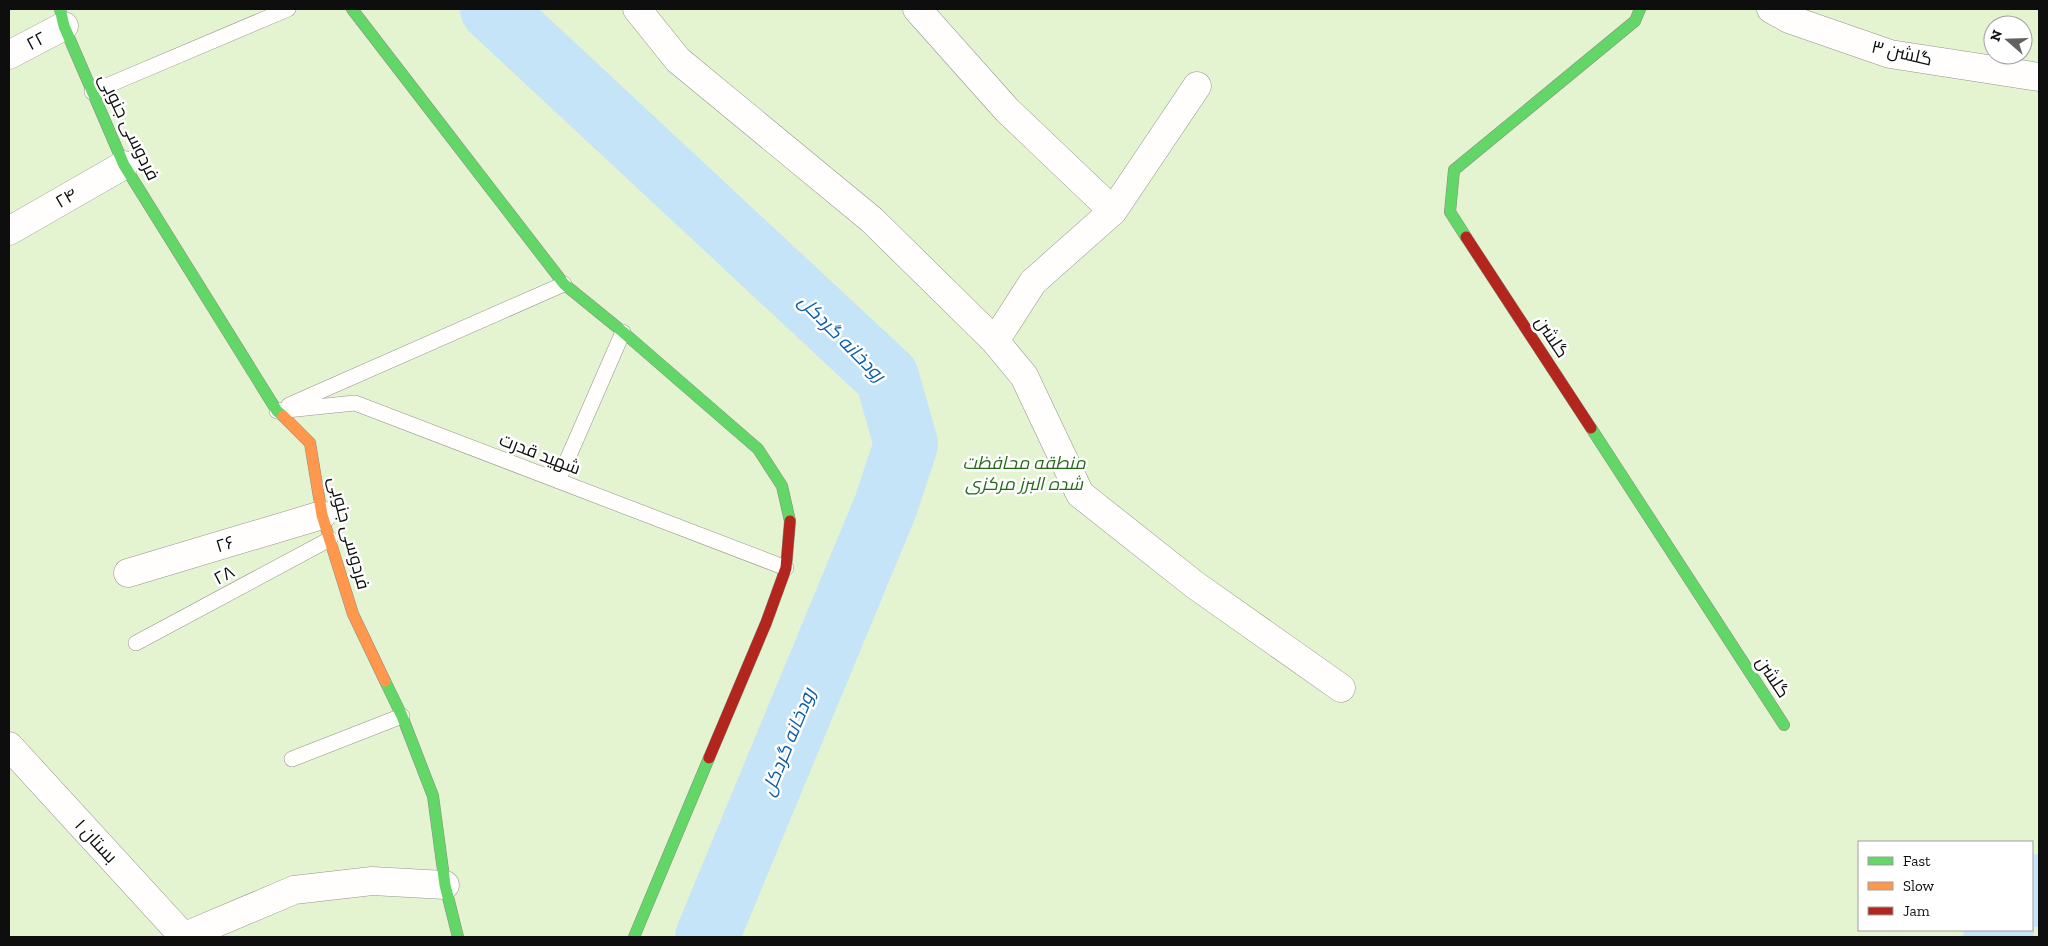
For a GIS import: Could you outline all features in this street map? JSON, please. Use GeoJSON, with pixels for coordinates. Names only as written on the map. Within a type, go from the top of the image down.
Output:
{"type":"FeatureCollection","features":[{"type":"Feature","properties":{"kind":"street"},"geometry":{"type":"LineString","coordinates":[[352,9],[564,284],[623,332],[758,449],[782,486],[790,516],[786,568],[766,623],[634,937]]}},
{"type":"Feature","properties":{"kind":"street"},"geometry":{"type":"LineString","coordinates":[[637,9],[678,60],[872,220],[995,341],[1024,376],[1080,494],[1195,585],[1341,688]]}},
{"type":"Feature","properties":{"kind":"street"},"geometry":{"type":"LineString","coordinates":[[918,9],[1007,110],[1113,211]]}},
{"type":"Feature","properties":{"kind":"street","name":"گلشن"},"geometry":{"type":"LineString","coordinates":[[1640,9],[1635,21],[1454,170],[1450,212],[1784,725]]}},
{"type":"Feature","properties":{"kind":"street","name":"گلشن ۳"},"geometry":{"type":"LineString","coordinates":[[1771,9],[1789,19],[1890,54],[2039,78]]}},
{"type":"Feature","properties":{"kind":"street","name":"فردوسی جنوبی"},"geometry":{"type":"LineString","coordinates":[[62,17],[124,165],[277,411],[310,443],[326,527],[352,614],[402,716],[433,796],[445,885],[458,937]]}},
{"type":"Feature","properties":{"kind":"street","name":"۲۲"},"geometry":{"type":"LineString","coordinates":[[9,56],[62,17]]}},
{"type":"Feature","properties":{"kind":"street"},"geometry":{"type":"LineString","coordinates":[[995,341],[1033,282],[1113,211],[1197,86]]}},
{"type":"Feature","properties":{"kind":"street","name":"۲۴"},"geometry":{"type":"LineString","coordinates":[[9,231],[124,165]]}},
{"type":"Feature","properties":{"kind":"street","name":"۲۶"},"geometry":{"type":"LineString","coordinates":[[128,573],[326,527]]}},
{"type":"Feature","properties":{"kind":"street","name":"بستان ۱"},"geometry":{"type":"LineString","coordinates":[[9,746],[184,937]]}},
{"type":"Feature","properties":{"kind":"street"},"geometry":{"type":"LineString","coordinates":[[184,937],[294,890],[372,881],[445,885]]}},
{"type":"Feature","properties":{"kind":"lane"},"geometry":{"type":"LineString","coordinates":[[92,92],[288,9]]}},
{"type":"Feature","properties":{"kind":"lane"},"geometry":{"type":"LineString","coordinates":[[277,411],[564,284]]}},
{"type":"Feature","properties":{"kind":"lane"},"geometry":{"type":"LineString","coordinates":[[558,481],[623,332]]}},
{"type":"Feature","properties":{"kind":"lane","name":"شهید قدرت"},"geometry":{"type":"LineString","coordinates":[[277,411],[355,403],[786,568]]}},
{"type":"Feature","properties":{"kind":"lane","name":"۲۸"},"geometry":{"type":"LineString","coordinates":[[136,643],[326,527]]}},
{"type":"Feature","properties":{"kind":"lane"},"geometry":{"type":"LineString","coordinates":[[292,758],[402,716]]}},
{"type":"Feature","properties":{"kind":"green space","name":"منطقه محافظت شده البرز مرکزی"},"geometry":{"type":"Polygon","coordinates":[[[9,9],[2039,9],[2039,937],[9,937],[9,9]]]}},
{"type":"Feature","properties":{"kind":"waterway","name":"رودخانه گردکل"},"geometry":{"type":"LineString","coordinates":[[492,9],[887,377],[906,444],[886,505],[707,937]]}},
{"type":"Feature","properties":{"kind":"waterway","name":"رودخانه گردکل"},"geometry":{"type":"LineString","coordinates":[[2033,894],[2039,886]]}},
{"type":"Feature","properties":{"kind":"waterway","name":"رودخانه گردکل"},"geometry":{"type":"LineString","coordinates":[[1995,937],[2001,931]]}},
{"type":"Feature","properties":{"kind":"traffic: fast"},"geometry":{"type":"LineString","coordinates":[[60,9],[64,26],[124,165],[277,411],[283,416]]}},
{"type":"Feature","properties":{"kind":"traffic: fast"},"geometry":{"type":"LineString","coordinates":[[352,9],[564,284],[623,332],[758,449],[782,486],[790,521]]}},
{"type":"Feature","properties":{"kind":"traffic: fast"},"geometry":{"type":"LineString","coordinates":[[1466,237],[1450,212],[1454,170],[1635,21],[1640,9]]}},
{"type":"Feature","properties":{"kind":"traffic: fast"},"geometry":{"type":"LineString","coordinates":[[1591,428],[1784,725]]}},
{"type":"Feature","properties":{"kind":"traffic: fast"},"geometry":{"type":"LineString","coordinates":[[385,681],[402,716],[433,796],[445,885],[458,937]]}},
{"type":"Feature","properties":{"kind":"traffic: fast"},"geometry":{"type":"LineString","coordinates":[[634,937],[709,758]]}},
{"type":"Feature","properties":{"kind":"traffic: slow"},"geometry":{"type":"LineString","coordinates":[[283,416],[310,443],[322,515],[353,614],[385,681]]}},
{"type":"Feature","properties":{"kind":"traffic: jam"},"geometry":{"type":"LineString","coordinates":[[1466,237],[1591,428]]}},
{"type":"Feature","properties":{"kind":"traffic: jam"},"geometry":{"type":"LineString","coordinates":[[709,758],[766,623],[786,568],[790,521]]}}]}
